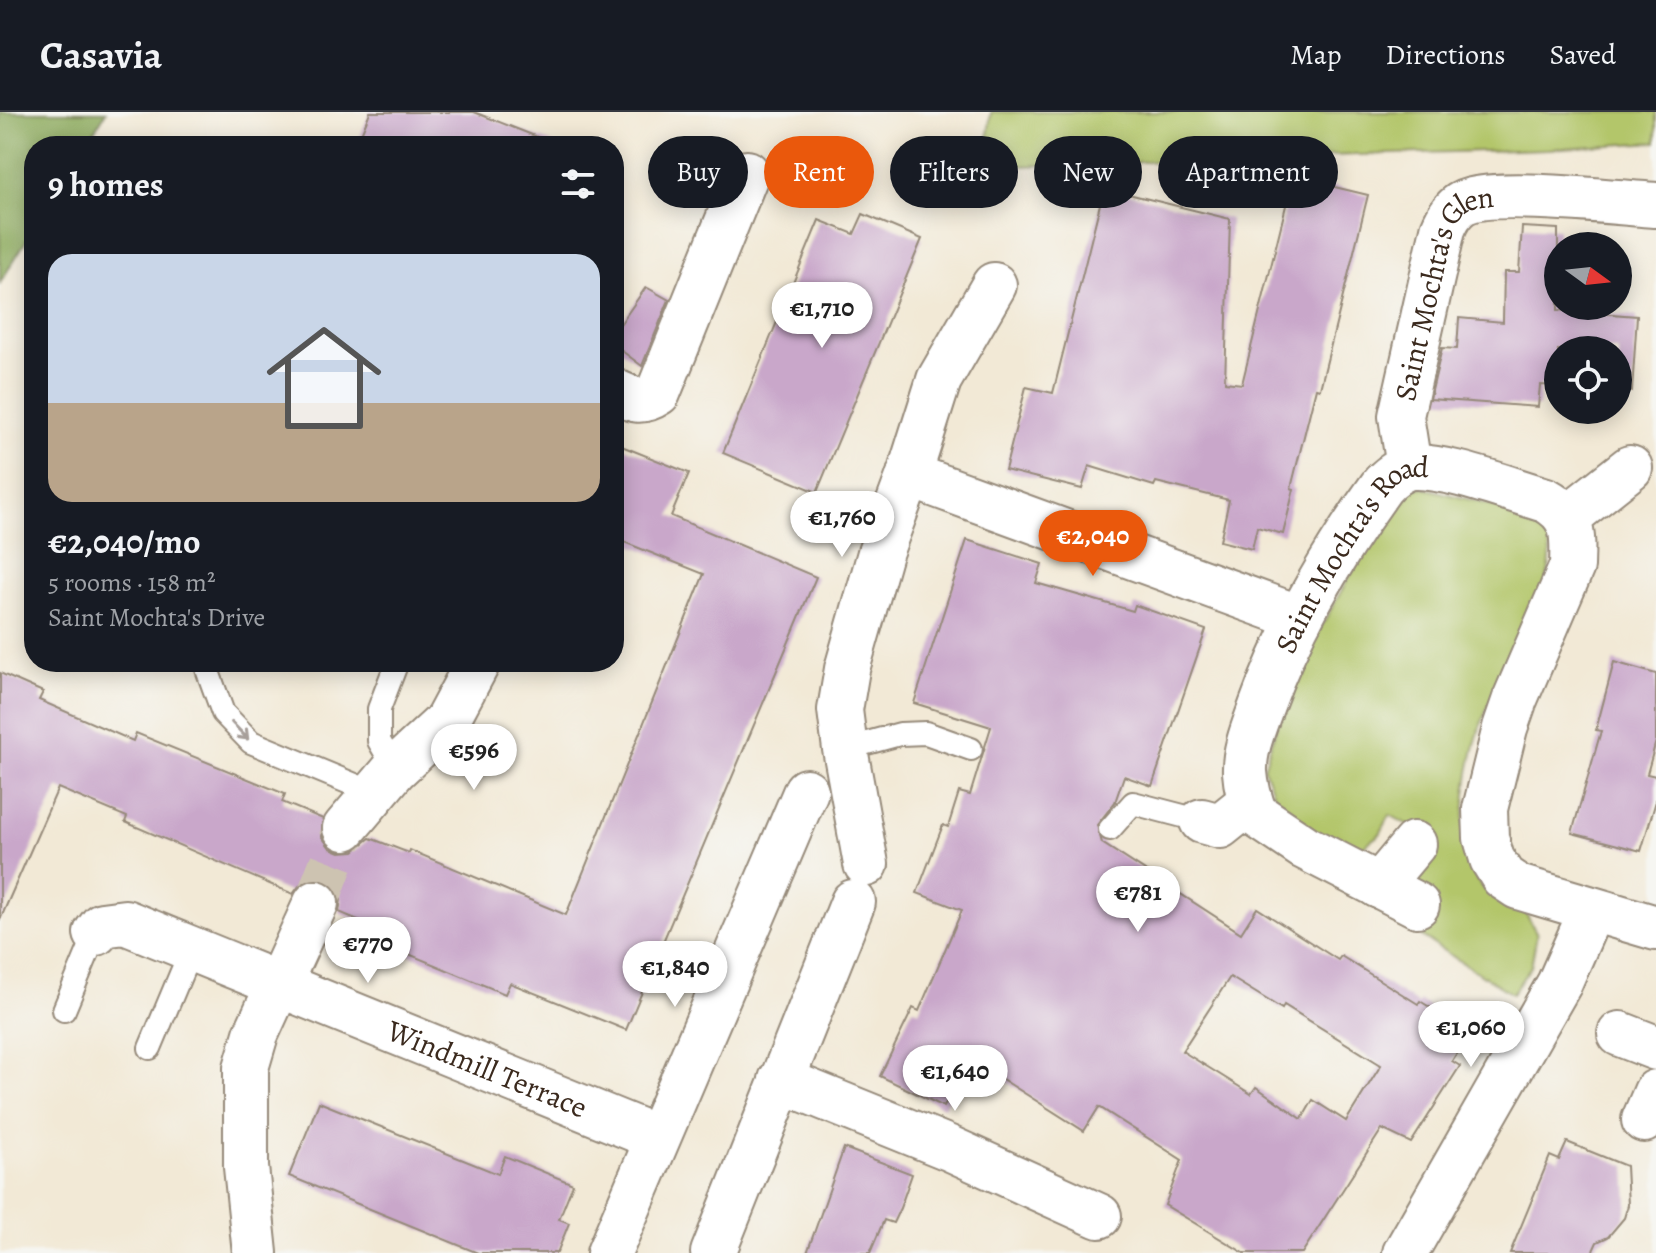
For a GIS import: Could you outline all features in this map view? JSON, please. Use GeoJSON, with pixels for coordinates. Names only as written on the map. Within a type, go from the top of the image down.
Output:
{"type":"FeatureCollection","features":[{"type":"Feature","properties":{"kind":"street","name":"Saint Mochta's Glen"},"geometry":{"type":"LineString","coordinates":[[1409,467],[1401,416],[1443,229],[1460,204],[1476,198],[1538,197],[1656,205]]}},
{"type":"Feature","properties":{"kind":"street"},"geometry":{"type":"LineString","coordinates":[[624,395],[635,400],[647,400],[658,393],[733,208]]}},
{"type":"Feature","properties":{"kind":"street"},"geometry":{"type":"LineString","coordinates":[[713,1253],[860,883],[840,710],[847,669],[880,553],[939,380],[994,285]]}},
{"type":"Feature","properties":{"kind":"street","name":"Saint Mochta's Road"},"geometry":{"type":"LineString","coordinates":[[1250,802],[1245,771],[1249,743],[1274,671],[1300,618],[1387,479],[1409,467],[1440,470],[1546,500],[1568,517]]}},
{"type":"Feature","properties":{"kind":"street"},"geometry":{"type":"LineString","coordinates":[[1630,468],[1568,517],[1573,542],[1572,566],[1505,728],[1485,809],[1486,838],[1492,859],[1503,877],[1518,887],[1656,928]]}},
{"type":"Feature","properties":{"kind":"street"},"geometry":{"type":"LineString","coordinates":[[909,475],[1300,618]]}},
{"type":"Feature","properties":{"kind":"street"},"geometry":{"type":"LineString","coordinates":[[345,828],[384,781],[446,722],[473,672]]}},
{"type":"Feature","properties":{"kind":"street"},"geometry":{"type":"LineString","coordinates":[[609,1253],[806,791]]}},
{"type":"Feature","properties":{"kind":"street"},"geometry":{"type":"LineString","coordinates":[[1202,821],[1220,826],[1250,802],[1255,814],[1304,847],[1398,896],[1414,844]]}},
{"type":"Feature","properties":{"kind":"street"},"geometry":{"type":"LineString","coordinates":[[255,1253],[246,1167],[246,1068],[256,1034],[316,903]]}},
{"type":"Feature","properties":{"kind":"street"},"geometry":{"type":"LineString","coordinates":[[1405,1253],[1559,984],[1591,911]]}},
{"type":"Feature","properties":{"kind":"street","name":"Windmill Terrace"},"geometry":{"type":"LineString","coordinates":[[96,933],[102,925],[125,922],[657,1138]]}},
{"type":"Feature","properties":{"kind":"street"},"geometry":{"type":"LineString","coordinates":[[781,1080],[949,1148],[1099,1216]]}},
{"type":"Feature","properties":{"kind":"lane"},"geometry":{"type":"LineString","coordinates":[[208,672],[223,713],[251,742],[384,781],[379,709],[393,672]]}},
{"type":"Feature","properties":{"kind":"lane"},"geometry":{"type":"LineString","coordinates":[[845,749],[900,734],[926,733],[971,749]]}},
{"type":"Feature","properties":{"kind":"lane"},"geometry":{"type":"LineString","coordinates":[[1110,829],[1133,803],[1202,821]]}},
{"type":"Feature","properties":{"kind":"lane"},"geometry":{"type":"LineString","coordinates":[[64,1010],[96,933]]}},
{"type":"Feature","properties":{"kind":"lane"},"geometry":{"type":"LineString","coordinates":[[150,1048],[191,950]]}},
{"type":"Feature","properties":{"kind":"green space"},"geometry":{"type":"Polygon","coordinates":[[[0,112],[106,112],[91,136],[24,136],[24,244],[0,283],[0,112]]]}},
{"type":"Feature","properties":{"kind":"green space"},"geometry":{"type":"Polygon","coordinates":[[[991,112],[1656,112],[1656,142],[1547,149],[1338,156],[1338,136],[1158,136],[1158,161],[1142,162],[1142,136],[1034,136],[1034,165],[1018,166],[1018,136],[988,136],[991,112]]]}},
{"type":"Feature","properties":{"kind":"green space"},"geometry":{"type":"Polygon","coordinates":[[[1420,487],[1526,514],[1542,527],[1549,545],[1549,569],[1544,586],[1482,722],[1472,758],[1465,804],[1466,848],[1470,867],[1478,882],[1493,896],[1524,910],[1537,934],[1531,966],[1512,994],[1422,937],[1434,905],[1417,892],[1415,866],[1426,835],[1390,815],[1380,834],[1361,848],[1343,846],[1306,830],[1275,798],[1264,768],[1286,694],[1313,641],[1394,498],[1408,489],[1420,487]]]}},
{"type":"Feature","properties":{"kind":"building"},"geometry":{"type":"Polygon","coordinates":[[[370,112],[474,112],[535,136],[360,136],[370,112]]]}},
{"type":"Feature","properties":{"kind":"building"},"geometry":{"type":"Polygon","coordinates":[[[1338,188],[1368,195],[1320,389],[1316,388],[1283,534],[1257,527],[1252,549],[1220,541],[1229,500],[1156,482],[1154,486],[1089,466],[1082,489],[1005,470],[1026,387],[1053,393],[1099,208],[1142,208],[1142,197],[1158,201],[1158,208],[1185,208],[1230,219],[1225,382],[1242,384],[1285,208],[1338,208],[1338,188]]]}},
{"type":"Feature","properties":{"kind":"building"},"geometry":{"type":"Polygon","coordinates":[[[863,214],[922,239],[817,492],[723,453],[819,220],[854,234],[863,214]]]}},
{"type":"Feature","properties":{"kind":"building"},"geometry":{"type":"Polygon","coordinates":[[[1522,227],[1558,229],[1558,232],[1544,232],[1544,320],[1632,320],[1632,316],[1637,316],[1632,391],[1632,336],[1544,336],[1544,385],[1540,385],[1538,407],[1430,399],[1442,348],[1457,349],[1459,318],[1503,322],[1504,272],[1519,272],[1522,227]]]}},
{"type":"Feature","properties":{"kind":"building"},"geometry":{"type":"Polygon","coordinates":[[[646,287],[669,300],[642,366],[624,352],[624,319],[646,287]]]}},
{"type":"Feature","properties":{"kind":"building"},"geometry":{"type":"Polygon","coordinates":[[[624,447],[689,473],[671,516],[816,577],[626,1030],[510,983],[505,994],[365,936],[370,925],[339,912],[341,900],[337,889],[326,880],[313,878],[302,882],[293,894],[125,822],[127,817],[58,788],[0,920],[0,673],[43,692],[39,700],[133,741],[136,733],[285,794],[282,802],[323,819],[322,837],[330,848],[340,852],[354,851],[370,838],[409,853],[410,850],[566,915],[704,574],[624,542],[624,447]]]}},
{"type":"Feature","properties":{"kind":"building"},"geometry":{"type":"Polygon","coordinates":[[[967,540],[1042,564],[1036,583],[1133,611],[1135,605],[1206,630],[1152,786],[1124,776],[1115,802],[1097,825],[1102,843],[1241,933],[1257,908],[1338,960],[1341,956],[1470,1032],[1452,1061],[1460,1066],[1411,1143],[1382,1129],[1302,1253],[1244,1253],[1165,1205],[1182,1160],[1099,1107],[1084,1131],[969,1058],[944,1107],[880,1076],[913,1008],[919,1011],[962,910],[917,893],[943,825],[948,827],[959,792],[970,795],[991,727],[914,703],[967,540]],[[1230,977],[1182,1051],[1251,1094],[1256,1087],[1302,1119],[1313,1100],[1346,1121],[1381,1065],[1284,1005],[1282,1009],[1230,977]]]}},
{"type":"Feature","properties":{"kind":"building"},"geometry":{"type":"Polygon","coordinates":[[[1614,662],[1656,674],[1656,741],[1647,774],[1656,776],[1656,801],[1641,851],[1572,833],[1601,731],[1596,730],[1614,662]]]}},
{"type":"Feature","properties":{"kind":"building"},"geometry":{"type":"Polygon","coordinates":[[[319,1102],[498,1174],[505,1156],[573,1184],[559,1219],[569,1223],[557,1253],[478,1253],[289,1176],[319,1102]]]}},
{"type":"Feature","properties":{"kind":"building"},"geometry":{"type":"Polygon","coordinates":[[[1567,1142],[1626,1166],[1628,1205],[1624,1218],[1608,1237],[1597,1242],[1592,1253],[1510,1253],[1550,1156],[1559,1160],[1567,1142]]]}},
{"type":"Feature","properties":{"kind":"building"},"geometry":{"type":"Polygon","coordinates":[[[844,1148],[912,1174],[893,1223],[884,1220],[870,1253],[807,1253],[844,1148]]]}},
{"type":"Feature","properties":{"kind":"tunnel"},"geometry":{"type":"LineString","coordinates":[[316,903],[345,828]]}}]}
